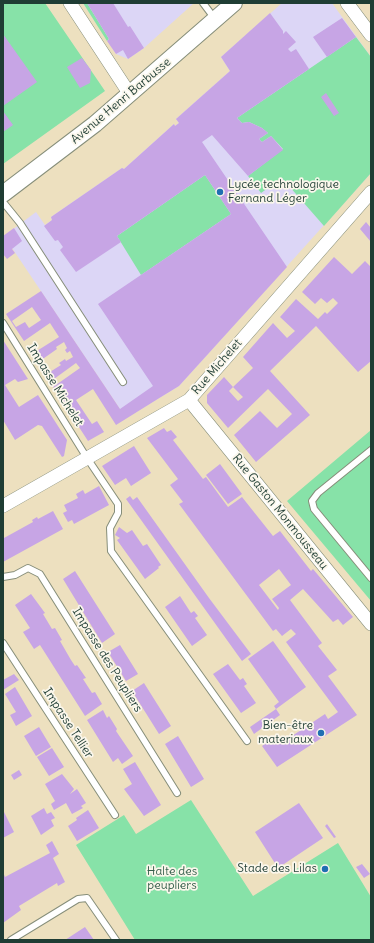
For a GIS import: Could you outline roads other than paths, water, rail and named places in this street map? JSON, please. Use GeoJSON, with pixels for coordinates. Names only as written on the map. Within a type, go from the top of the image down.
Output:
{"type":"FeatureCollection","features":[{"type":"Feature","properties":{"kind":"street"},"geometry":{"type":"LineString","coordinates":[[70,3],[129,93]]}},
{"type":"Feature","properties":{"kind":"street","name":"Avenue Henri Barbusse"},"geometry":{"type":"LineString","coordinates":[[3,194],[71,143],[234,3]]}},
{"type":"Feature","properties":{"kind":"street"},"geometry":{"type":"LineString","coordinates":[[347,3],[371,35]]}},
{"type":"Feature","properties":{"kind":"street","name":"Rue Michelet"},"geometry":{"type":"LineString","coordinates":[[3,506],[189,400],[371,192]]}},
{"type":"Feature","properties":{"kind":"street","name":"Rue Gaston Monmousseau"},"geometry":{"type":"LineString","coordinates":[[189,400],[371,624]]}},
{"type":"Feature","properties":{"kind":"lane"},"geometry":{"type":"LineString","coordinates":[[203,3],[215,19]]}},
{"type":"Feature","properties":{"kind":"lane"},"geometry":{"type":"LineString","coordinates":[[3,202],[20,223],[123,382]]}},
{"type":"Feature","properties":{"kind":"lane","name":"Impasse Michelet"},"geometry":{"type":"LineString","coordinates":[[3,323],[87,458],[118,504],[118,513],[110,528],[111,551],[247,741]]}},
{"type":"Feature","properties":{"kind":"lane"},"geometry":{"type":"LineString","coordinates":[[371,450],[318,493],[312,501],[314,510],[371,578]]}},
{"type":"Feature","properties":{"kind":"lane","name":"Impasse des Peupliers"},"geometry":{"type":"LineString","coordinates":[[3,577],[15,575],[28,568],[40,574],[177,793]]}},
{"type":"Feature","properties":{"kind":"lane","name":"Impasse Tellier"},"geometry":{"type":"LineString","coordinates":[[3,643],[115,815]]}},
{"type":"Feature","properties":{"kind":"lane"},"geometry":{"type":"LineString","coordinates":[[11,940],[78,899],[87,898],[116,940]]}},
{"type":"Feature","properties":{"kind":"place","name":"Lycée technologique Fernand Léger"},"geometry":{"type":"Point","coordinates":[220,192]}},
{"type":"Feature","properties":{"kind":"place","name":"Bien-être materiaux"},"geometry":{"type":"Point","coordinates":[321,733]}},
{"type":"Feature","properties":{"kind":"place","name":"Stade des Lilas"},"geometry":{"type":"Point","coordinates":[325,869]}},
{"type":"Feature","properties":{"kind":"park label","name":"Halte des peupliers"},"geometry":{"type":"Point","coordinates":[172,879]}}]}
